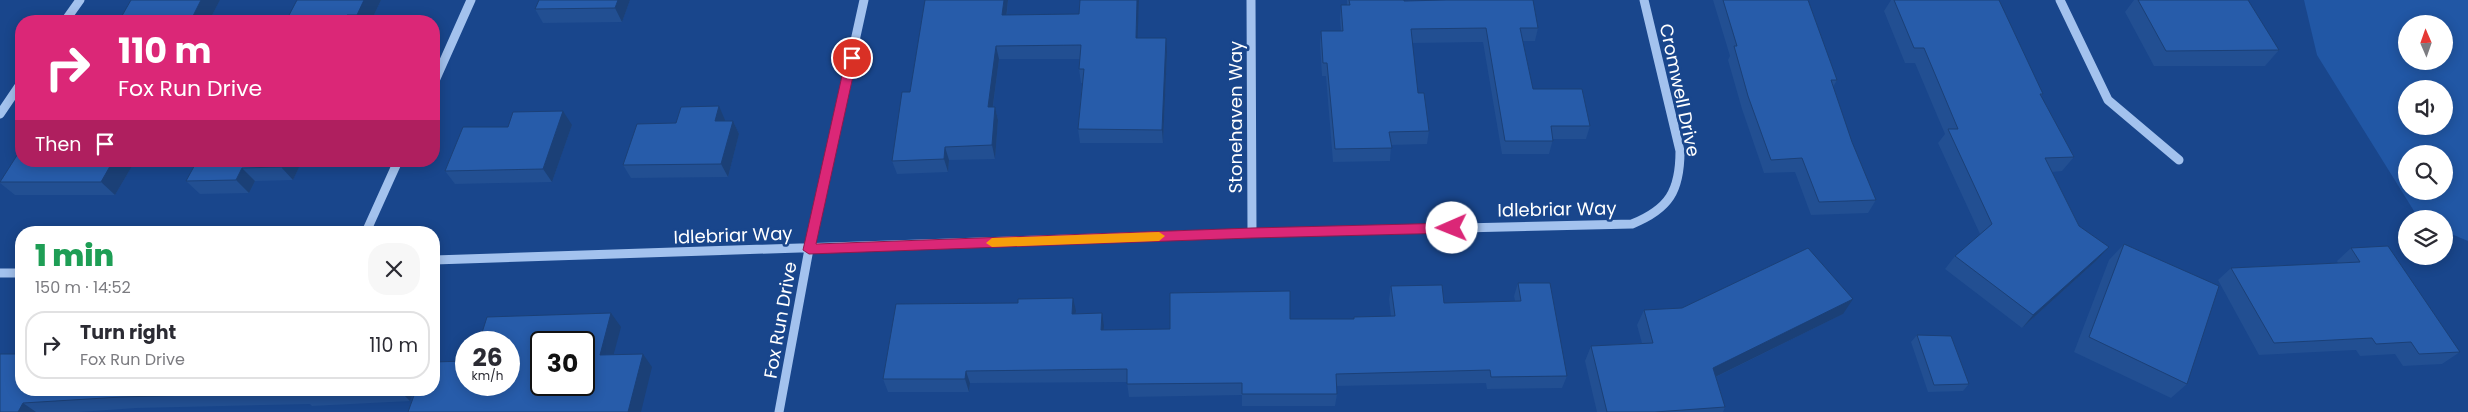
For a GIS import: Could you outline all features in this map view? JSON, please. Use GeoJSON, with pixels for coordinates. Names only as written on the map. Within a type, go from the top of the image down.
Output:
{"type":"FeatureCollection","features":[{"type":"Feature","properties":{"kind":"street"},"geometry":{"type":"LineString","coordinates":[[69,15],[80,0]]}},
{"type":"Feature","properties":{"kind":"street"},"geometry":{"type":"LineString","coordinates":[[440,70],[471,0]]}},
{"type":"Feature","properties":{"kind":"street","name":"Fox Run Drive"},"geometry":{"type":"LineString","coordinates":[[779,412],[809,250],[864,0]]}},
{"type":"Feature","properties":{"kind":"street","name":"Stonehaven Way"},"geometry":{"type":"LineString","coordinates":[[1251,0],[1252,233]]}},
{"type":"Feature","properties":{"kind":"street","name":"Cromwell Drive"},"geometry":{"type":"LineString","coordinates":[[1632,224],[1655,215],[1668,200],[1677,183],[1681,167],[1680,151],[1644,0]]}},
{"type":"Feature","properties":{"kind":"street"},"geometry":{"type":"LineString","coordinates":[[2060,0],[2108,100],[2179,160]]}},
{"type":"Feature","properties":{"kind":"street"},"geometry":{"type":"LineString","coordinates":[[0,114],[15,92]]}},
{"type":"Feature","properties":{"kind":"street"},"geometry":{"type":"LineString","coordinates":[[369,226],[395,167]]}},
{"type":"Feature","properties":{"kind":"street","name":"Idlebriar Way"},"geometry":{"type":"LineString","coordinates":[[440,260],[809,250],[1252,233],[1632,224]]}},
{"type":"Feature","properties":{"kind":"street"},"geometry":{"type":"LineString","coordinates":[[0,273],[15,273]]}},
{"type":"Feature","properties":{"kind":"shaded area"},"geometry":{"type":"Polygon","coordinates":[[[2304,0],[2468,0],[2468,241],[2453,235],[2453,210],[2413,210],[2407,200],[2453,200],[2453,145],[2398,145],[2398,185],[2317,55],[2304,0]]]}},
{"type":"Feature","properties":{"kind":"building"},"geometry":{"type":"Polygon","coordinates":[[[131,0],[201,0],[194,15],[122,15],[131,0]]]}},
{"type":"Feature","properties":{"kind":"building"},"geometry":{"type":"Polygon","coordinates":[[[297,0],[364,0],[357,15],[289,15],[297,0]]]}},
{"type":"Feature","properties":{"kind":"building"},"geometry":{"type":"Polygon","coordinates":[[[539,0],[618,0],[615,8],[535,9],[539,0]]]}},
{"type":"Feature","properties":{"kind":"building"},"geometry":{"type":"Polygon","coordinates":[[[925,0],[1004,0],[1002,15],[1079,14],[1080,0],[1137,0],[1136,38],[1166,38],[1162,130],[1078,129],[1084,69],[1079,69],[1081,45],[996,46],[988,107],[995,107],[992,145],[945,147],[944,159],[892,161],[902,92],[910,92],[925,0]]]}},
{"type":"Feature","properties":{"kind":"building"},"geometry":{"type":"Polygon","coordinates":[[[1349,0],[1533,0],[1538,28],[1520,28],[1533,89],[1582,89],[1590,126],[1551,126],[1553,141],[1505,141],[1486,28],[1411,29],[1418,93],[1424,93],[1429,131],[1389,132],[1392,148],[1335,149],[1327,63],[1323,63],[1321,31],[1343,31],[1341,5],[1350,5],[1349,0]]]}},
{"type":"Feature","properties":{"kind":"building"},"geometry":{"type":"Polygon","coordinates":[[[1723,0],[1808,0],[1837,80],[1831,80],[1852,142],[1876,200],[1819,202],[1802,158],[1771,160],[1748,96],[1734,46],[1737,46],[1723,0]]]}},
{"type":"Feature","properties":{"kind":"building"},"geometry":{"type":"Polygon","coordinates":[[[1894,0],[1999,0],[2043,94],[2040,94],[2074,157],[2045,158],[2079,226],[2109,247],[2033,315],[1955,256],[1992,224],[1948,129],[1958,129],[1924,48],[1914,48],[1894,0]]]}},
{"type":"Feature","properties":{"kind":"building"},"geometry":{"type":"Polygon","coordinates":[[[2138,0],[2248,0],[2279,50],[2166,51],[2138,0]]]}},
{"type":"Feature","properties":{"kind":"building"},"geometry":{"type":"Polygon","coordinates":[[[719,106],[715,121],[733,121],[721,164],[623,165],[637,124],[676,123],[681,107],[719,106]]]}},
{"type":"Feature","properties":{"kind":"building"},"geometry":{"type":"Polygon","coordinates":[[[563,111],[543,169],[445,171],[463,127],[508,127],[513,112],[563,111]]]}},
{"type":"Feature","properties":{"kind":"building"},"geometry":{"type":"Polygon","coordinates":[[[15,158],[15,167],[110,167],[101,182],[0,182],[15,158]]]}},
{"type":"Feature","properties":{"kind":"building"},"geometry":{"type":"Polygon","coordinates":[[[194,167],[281,167],[242,168],[236,180],[186,181],[194,167]]]}},
{"type":"Feature","properties":{"kind":"building"},"geometry":{"type":"Polygon","coordinates":[[[2124,244],[2219,286],[2187,384],[2089,337],[2124,244]]]}},
{"type":"Feature","properties":{"kind":"building"},"geometry":{"type":"Polygon","coordinates":[[[2388,246],[2398,261],[2398,265],[2401,265],[2460,352],[2419,354],[2411,342],[2376,344],[2372,338],[2274,343],[2231,268],[2360,262],[2351,248],[2388,246]]]}},
{"type":"Feature","properties":{"kind":"building"},"geometry":{"type":"Polygon","coordinates":[[[1808,248],[1853,299],[1713,368],[1725,407],[1655,412],[1607,412],[1591,346],[1653,343],[1644,310],[1682,308],[1808,248]]]}},
{"type":"Feature","properties":{"kind":"building"},"geometry":{"type":"Polygon","coordinates":[[[1518,283],[1550,283],[1567,376],[1491,377],[1490,370],[1336,374],[1337,394],[1242,394],[1242,383],[1127,384],[1127,369],[966,371],[965,379],[883,379],[896,304],[1018,303],[1018,299],[1073,298],[1072,314],[1102,313],[1101,330],[1170,329],[1170,293],[1290,291],[1290,319],[1354,319],[1354,317],[1395,316],[1391,286],[1442,285],[1444,303],[1521,301],[1518,283]]]}},
{"type":"Feature","properties":{"kind":"building"},"geometry":{"type":"Polygon","coordinates":[[[611,313],[600,355],[643,354],[628,412],[408,412],[414,396],[440,396],[440,362],[455,361],[455,396],[520,396],[520,331],[483,331],[487,317],[611,313]]]}},
{"type":"Feature","properties":{"kind":"building"},"geometry":{"type":"Polygon","coordinates":[[[1917,335],[1951,336],[1969,384],[1934,385],[1917,335]]]}},
{"type":"Feature","properties":{"kind":"building"},"geometry":{"type":"Polygon","coordinates":[[[0,354],[15,354],[15,396],[157,396],[23,403],[18,412],[0,412],[0,354]]]}},
{"type":"Feature","properties":{"kind":"slow traffic"},"geometry":{"type":"LineString","coordinates":[[992,243],[1159,236]]}},
{"type":"Feature","properties":{"kind":"route"},"geometry":{"type":"LineString","coordinates":[[852,58],[809,250],[1252,233],[1452,228]]}}]}
